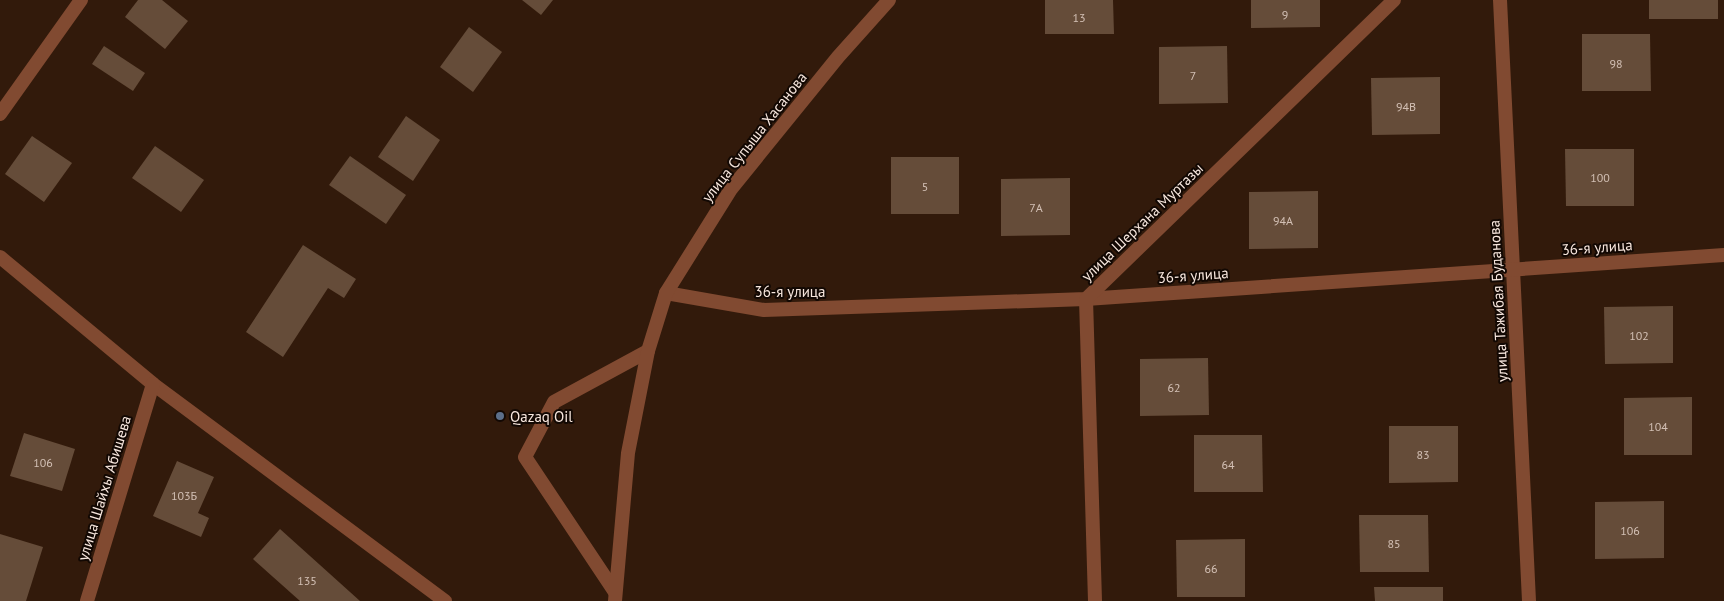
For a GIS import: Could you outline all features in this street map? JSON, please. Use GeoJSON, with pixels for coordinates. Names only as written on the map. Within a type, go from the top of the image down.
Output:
{"type":"FeatureCollection","features":[{"type":"Feature","properties":{"kind":"street"},"geometry":{"type":"LineString","coordinates":[[0,114],[81,0]]}},
{"type":"Feature","properties":{"kind":"street","name":"улица Супыша Хасанова"},"geometry":{"type":"LineString","coordinates":[[615,597],[628,453],[648,351],[666,293],[731,189],[838,57],[889,0]]}},
{"type":"Feature","properties":{"kind":"street","name":"улица Шерхана Муртазы"},"geometry":{"type":"LineString","coordinates":[[1096,601],[1086,299],[1394,0]]}},
{"type":"Feature","properties":{"kind":"street","name":"улица Тажибая Буданова"},"geometry":{"type":"LineString","coordinates":[[1500,0],[1529,601]]}},
{"type":"Feature","properties":{"kind":"street","name":"36-я улица"},"geometry":{"type":"LineString","coordinates":[[666,293],[764,310],[1086,299],[1513,268],[1724,255]]}},
{"type":"Feature","properties":{"kind":"street"},"geometry":{"type":"LineString","coordinates":[[0,257],[153,384],[445,601]]}},
{"type":"Feature","properties":{"kind":"street"},"geometry":{"type":"LineString","coordinates":[[615,597],[525,457],[554,402],[648,351]]}},
{"type":"Feature","properties":{"kind":"street","name":"улица Шайхы Абишева"},"geometry":{"type":"LineString","coordinates":[[87,601],[153,384]]}},
{"type":"Feature","properties":{"kind":"building"},"geometry":{"type":"Polygon","coordinates":[[[138,0],[162,0],[188,21],[165,49],[125,17],[138,0]]]}},
{"type":"Feature","properties":{"kind":"building"},"geometry":{"type":"Polygon","coordinates":[[[522,0],[553,0],[541,15],[522,0]]]}},
{"type":"Feature","properties":{"kind":"building"},"geometry":{"type":"Polygon","coordinates":[[[1045,0],[1113,0],[1114,34],[1045,34],[1045,0]]]}},
{"type":"Feature","properties":{"kind":"building"},"geometry":{"type":"Polygon","coordinates":[[[1251,0],[1320,0],[1320,27],[1251,28],[1251,0]]]}},
{"type":"Feature","properties":{"kind":"building"},"geometry":{"type":"Polygon","coordinates":[[[1649,0],[1718,0],[1718,19],[1649,19],[1649,0]]]}},
{"type":"Feature","properties":{"kind":"building"},"geometry":{"type":"Polygon","coordinates":[[[469,27],[502,52],[473,92],[440,67],[469,27]]]}},
{"type":"Feature","properties":{"kind":"building"},"geometry":{"type":"Polygon","coordinates":[[[1582,34],[1650,34],[1651,91],[1582,91],[1582,34]]]}},
{"type":"Feature","properties":{"kind":"building"},"geometry":{"type":"Polygon","coordinates":[[[104,46],[145,73],[133,91],[92,64],[104,46]]]}},
{"type":"Feature","properties":{"kind":"building"},"geometry":{"type":"Polygon","coordinates":[[[1227,46],[1228,103],[1159,104],[1159,47],[1227,46]]]}},
{"type":"Feature","properties":{"kind":"building"},"geometry":{"type":"Polygon","coordinates":[[[1440,77],[1440,134],[1372,135],[1371,78],[1440,77]]]}},
{"type":"Feature","properties":{"kind":"building"},"geometry":{"type":"Polygon","coordinates":[[[406,116],[440,140],[413,181],[378,157],[406,116]]]}},
{"type":"Feature","properties":{"kind":"building"},"geometry":{"type":"Polygon","coordinates":[[[32,136],[72,163],[44,202],[5,174],[32,136]]]}},
{"type":"Feature","properties":{"kind":"building"},"geometry":{"type":"Polygon","coordinates":[[[155,146],[204,180],[181,212],[132,178],[155,146]]]}},
{"type":"Feature","properties":{"kind":"building"},"geometry":{"type":"Polygon","coordinates":[[[1565,149],[1634,149],[1634,206],[1566,206],[1565,149]]]}},
{"type":"Feature","properties":{"kind":"building"},"geometry":{"type":"Polygon","coordinates":[[[350,156],[406,195],[386,224],[329,185],[350,156]]]}},
{"type":"Feature","properties":{"kind":"building"},"geometry":{"type":"Polygon","coordinates":[[[891,157],[959,157],[959,214],[891,214],[891,157]]]}},
{"type":"Feature","properties":{"kind":"building"},"geometry":{"type":"Polygon","coordinates":[[[1070,178],[1070,235],[1001,236],[1001,179],[1070,178]]]}},
{"type":"Feature","properties":{"kind":"building"},"geometry":{"type":"Polygon","coordinates":[[[1318,191],[1318,248],[1249,249],[1249,192],[1318,191]]]}},
{"type":"Feature","properties":{"kind":"building"},"geometry":{"type":"Polygon","coordinates":[[[303,245],[356,279],[344,298],[328,288],[283,357],[246,332],[303,245]]]}},
{"type":"Feature","properties":{"kind":"building"},"geometry":{"type":"Polygon","coordinates":[[[1673,306],[1673,363],[1605,364],[1604,307],[1673,306]]]}},
{"type":"Feature","properties":{"kind":"building"},"geometry":{"type":"Polygon","coordinates":[[[1208,358],[1209,415],[1140,416],[1140,359],[1208,358]]]}},
{"type":"Feature","properties":{"kind":"building"},"geometry":{"type":"Polygon","coordinates":[[[1692,397],[1692,455],[1624,455],[1624,398],[1692,397]]]}},
{"type":"Feature","properties":{"kind":"building"},"geometry":{"type":"Polygon","coordinates":[[[1389,426],[1458,426],[1458,482],[1389,483],[1389,426]]]}},
{"type":"Feature","properties":{"kind":"building"},"geometry":{"type":"Polygon","coordinates":[[[24,433],[75,449],[62,491],[10,476],[24,433]]]}},
{"type":"Feature","properties":{"kind":"building"},"geometry":{"type":"Polygon","coordinates":[[[1194,435],[1262,435],[1263,492],[1194,492],[1194,435]]]}},
{"type":"Feature","properties":{"kind":"building"},"geometry":{"type":"Polygon","coordinates":[[[177,461],[214,477],[198,513],[209,518],[201,537],[153,516],[177,461]]]}},
{"type":"Feature","properties":{"kind":"building"},"geometry":{"type":"Polygon","coordinates":[[[1664,501],[1664,558],[1595,559],[1595,502],[1664,501]]]}},
{"type":"Feature","properties":{"kind":"building"},"geometry":{"type":"Polygon","coordinates":[[[1359,515],[1428,515],[1429,572],[1360,572],[1359,515]]]}},
{"type":"Feature","properties":{"kind":"building"},"geometry":{"type":"Polygon","coordinates":[[[280,529],[360,601],[300,601],[253,559],[280,529]]]}},
{"type":"Feature","properties":{"kind":"building"},"geometry":{"type":"Polygon","coordinates":[[[0,534],[43,547],[26,601],[0,601],[0,534]]]}},
{"type":"Feature","properties":{"kind":"building"},"geometry":{"type":"Polygon","coordinates":[[[1245,539],[1245,597],[1177,597],[1176,540],[1245,539]]]}},
{"type":"Feature","properties":{"kind":"building"},"geometry":{"type":"Polygon","coordinates":[[[1374,587],[1443,587],[1443,601],[1375,601],[1374,587]]]}},
{"type":"Feature","properties":{"kind":"place","name":"Qazaq Oil"},"geometry":{"type":"Point","coordinates":[500,416]}}]}
